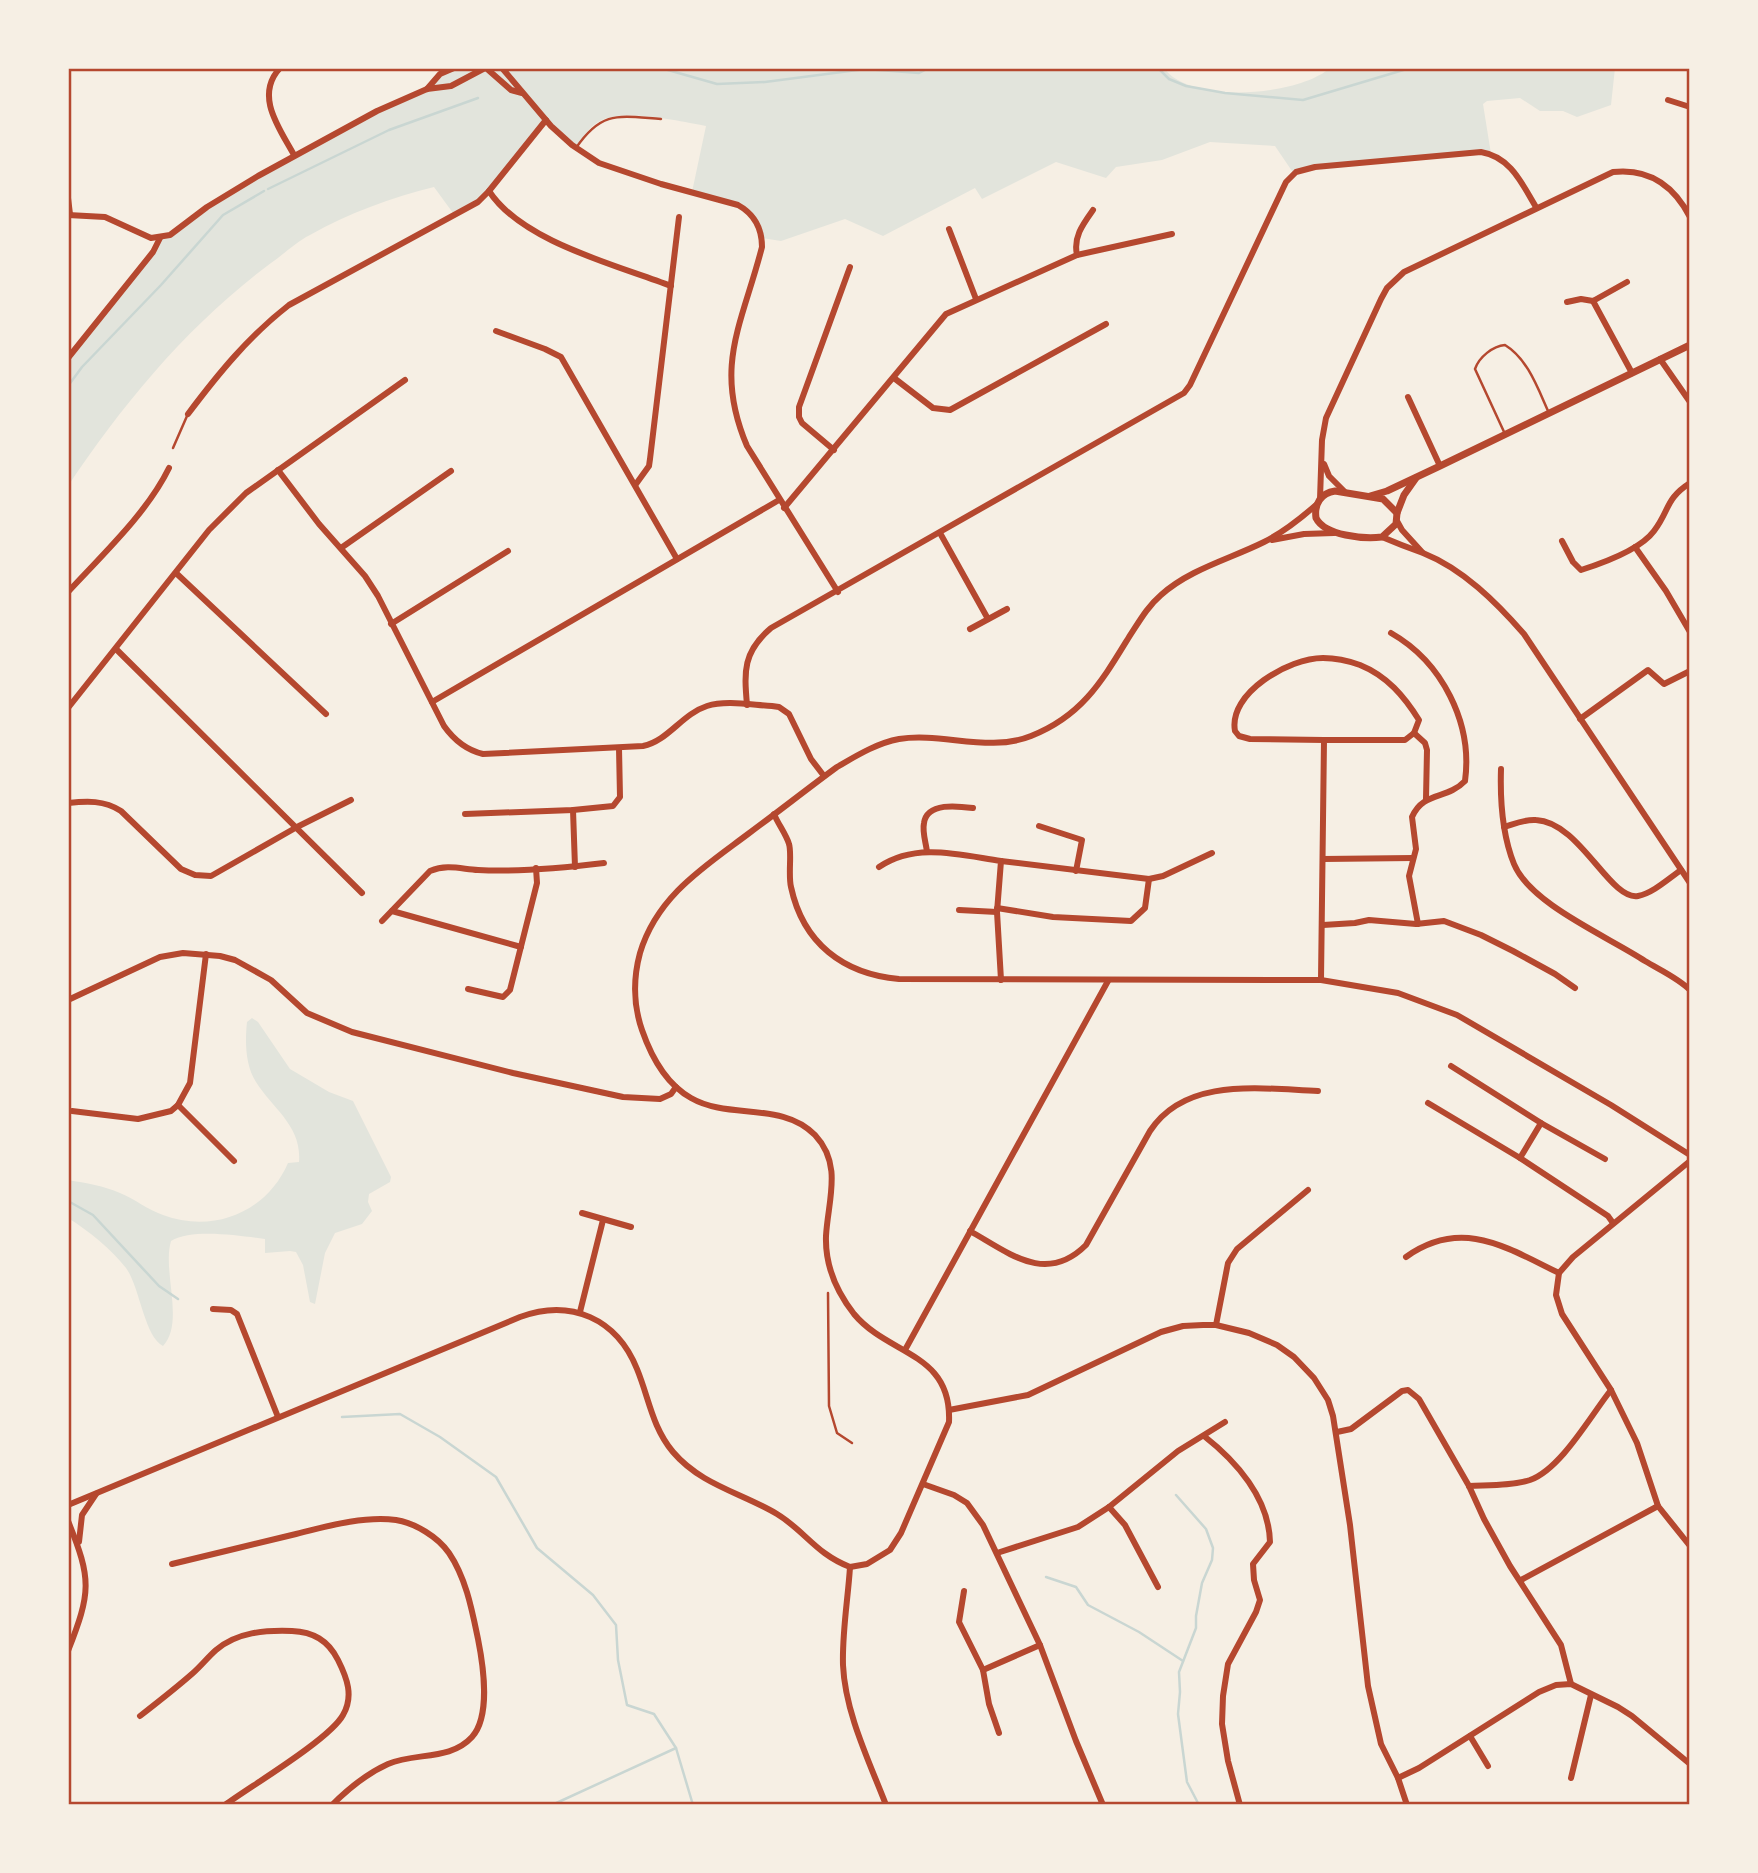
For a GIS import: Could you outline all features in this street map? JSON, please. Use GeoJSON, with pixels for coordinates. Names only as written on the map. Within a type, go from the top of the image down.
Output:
{"type":"FeatureCollection","features":[{"type":"Feature","properties":{"kind":"street"},"geometry":{"type":"LineString","coordinates":[[280,68],[271,82],[268,100],[294,155]]}},
{"type":"Feature","properties":{"kind":"street"},"geometry":{"type":"LineString","coordinates":[[428,89],[440,74],[454,68]]}},
{"type":"Feature","properties":{"kind":"street"},"geometry":{"type":"LineString","coordinates":[[68,198],[69,214],[105,217],[160,238],[170,235],[207,206],[294,155],[377,111],[428,89],[451,86],[486,68],[511,90],[522,93]]}},
{"type":"Feature","properties":{"kind":"street"},"geometry":{"type":"LineString","coordinates":[[502,68],[546,120],[576,148],[615,169],[738,205],[752,216],[758,225],[762,247],[733,351],[730,384],[738,424],[747,446],[779,500],[838,592]]}},
{"type":"Feature","properties":{"kind":"street"},"geometry":{"type":"LineString","coordinates":[[1668,100],[1690,107]]}},
{"type":"Feature","properties":{"kind":"street"},"geometry":{"type":"LineString","coordinates":[[188,414],[222,369],[252,337],[289,306],[467,208],[489,191],[546,120]]}},
{"type":"Feature","properties":{"kind":"street"},"geometry":{"type":"LineString","coordinates":[[747,705],[744,677],[749,654],[771,628],[1184,393],[1286,182],[1296,172],[1328,165],[1481,152],[1495,155],[1507,163],[1536,207]]}},
{"type":"Feature","properties":{"kind":"street"},"geometry":{"type":"LineString","coordinates":[[1334,533],[1319,524],[1315,512],[1323,431],[1331,406],[1387,288],[1404,272],[1604,174],[1628,171],[1641,173],[1661,182],[1687,204],[1690,217]]}},
{"type":"Feature","properties":{"kind":"street"},"geometry":{"type":"LineString","coordinates":[[489,191],[497,203],[523,224],[564,245],[671,286]]}},
{"type":"Feature","properties":{"kind":"street"},"geometry":{"type":"LineString","coordinates":[[1077,255],[1076,240],[1079,230],[1093,210]]}},
{"type":"Feature","properties":{"kind":"street"},"geometry":{"type":"LineString","coordinates":[[636,484],[649,466],[650,460],[679,217]]}},
{"type":"Feature","properties":{"kind":"street"},"geometry":{"type":"LineString","coordinates":[[949,229],[976,299]]}},
{"type":"Feature","properties":{"kind":"street"},"geometry":{"type":"LineString","coordinates":[[784,508],[940,320],[953,310],[1077,255],[1172,234]]}},
{"type":"Feature","properties":{"kind":"street"},"geometry":{"type":"LineString","coordinates":[[68,358],[153,252],[160,238]]}},
{"type":"Feature","properties":{"kind":"street"},"geometry":{"type":"LineString","coordinates":[[834,450],[802,423],[799,407],[850,267]]}},
{"type":"Feature","properties":{"kind":"street"},"geometry":{"type":"LineString","coordinates":[[1567,302],[1581,299],[1593,301],[1627,282]]}},
{"type":"Feature","properties":{"kind":"street"},"geometry":{"type":"LineString","coordinates":[[1593,301],[1632,373]]}},
{"type":"Feature","properties":{"kind":"street"},"geometry":{"type":"LineString","coordinates":[[894,378],[933,408],[950,410],[1106,324]]}},
{"type":"Feature","properties":{"kind":"street"},"geometry":{"type":"LineString","coordinates":[[496,331],[545,349],[561,358],[677,559]]}},
{"type":"Feature","properties":{"kind":"street"},"geometry":{"type":"LineString","coordinates":[[1370,496],[1387,491],[1440,466],[1690,345]]}},
{"type":"Feature","properties":{"kind":"street"},"geometry":{"type":"LineString","coordinates":[[1660,359],[1690,402]]}},
{"type":"Feature","properties":{"kind":"street"},"geometry":{"type":"LineString","coordinates":[[68,708],[222,515],[246,493],[405,380]]}},
{"type":"Feature","properties":{"kind":"street"},"geometry":{"type":"LineString","coordinates":[[1408,397],[1440,466]]}},
{"type":"Feature","properties":{"kind":"street"},"geometry":{"type":"LineString","coordinates":[[1322,455],[1329,476],[1344,491]]}},
{"type":"Feature","properties":{"kind":"street"},"geometry":{"type":"LineString","coordinates":[[68,592],[133,520],[164,479],[169,468]]}},
{"type":"Feature","properties":{"kind":"street"},"geometry":{"type":"LineString","coordinates":[[278,470],[319,524],[365,576],[452,738],[474,752],[483,754],[650,745],[696,711],[709,705],[779,707],[789,714],[811,759],[824,776]]}},
{"type":"Feature","properties":{"kind":"street"},"geometry":{"type":"LineString","coordinates":[[341,548],[451,471]]}},
{"type":"Feature","properties":{"kind":"street"},"geometry":{"type":"LineString","coordinates":[[1382,537],[1393,529],[1404,495],[1419,475]]}},
{"type":"Feature","properties":{"kind":"street"},"geometry":{"type":"LineString","coordinates":[[1562,541],[1573,562],[1581,570],[1611,561],[1653,533],[1672,497],[1690,483]]}},
{"type":"Feature","properties":{"kind":"street"},"geometry":{"type":"LineString","coordinates":[[68,1505],[532,1313],[553,1310],[580,1312],[598,1321],[622,1342],[639,1373],[655,1423],[672,1451],[688,1467],[718,1486],[779,1515],[816,1548],[850,1567],[867,1564],[890,1550],[901,1533],[949,1422],[945,1389],[935,1373],[922,1360],[874,1331],[856,1316],[835,1283],[831,1274],[826,1238],[833,1180],[826,1150],[815,1135],[800,1123],[781,1116],[702,1104],[676,1087],[664,1074],[646,1042],[635,999],[638,961],[645,937],[663,906],[679,888],[824,776],[858,755],[897,739],[1007,742],[1024,739],[1053,725],[1081,706],[1094,692],[1146,610],[1159,596],[1192,574],[1289,528],[1329,492],[1344,491],[1389,503],[1402,530],[1423,553]]}},
{"type":"Feature","properties":{"kind":"street"},"geometry":{"type":"LineString","coordinates":[[432,702],[779,500]]}},
{"type":"Feature","properties":{"kind":"street"},"geometry":{"type":"LineString","coordinates":[[940,533],[988,619]]}},
{"type":"Feature","properties":{"kind":"street"},"geometry":{"type":"LineString","coordinates":[[1263,542],[1293,535],[1334,533],[1382,537],[1423,553],[1475,585],[1524,634],[1690,883]]}},
{"type":"Feature","properties":{"kind":"street"},"geometry":{"type":"LineString","coordinates":[[1635,547],[1690,632]]}},
{"type":"Feature","properties":{"kind":"street"},"geometry":{"type":"LineString","coordinates":[[391,624],[508,551]]}},
{"type":"Feature","properties":{"kind":"street"},"geometry":{"type":"LineString","coordinates":[[176,573],[326,714]]}},
{"type":"Feature","properties":{"kind":"street"},"geometry":{"type":"LineString","coordinates":[[970,629],[1007,609]]}},
{"type":"Feature","properties":{"kind":"street"},"geometry":{"type":"LineString","coordinates":[[1391,633],[1418,652],[1443,683],[1452,698],[1464,733],[1465,781],[1452,792],[1426,799]]}},
{"type":"Feature","properties":{"kind":"street"},"geometry":{"type":"LineString","coordinates":[[116,649],[362,894]]}},
{"type":"Feature","properties":{"kind":"street"},"geometry":{"type":"LineString","coordinates":[[1323,658],[1359,665],[1380,675],[1400,693],[1419,720],[1414,733],[1405,740],[1250,739],[1239,736],[1235,731],[1235,715],[1246,697],[1270,675],[1294,665],[1323,658]]}},
{"type":"Feature","properties":{"kind":"street"},"geometry":{"type":"LineString","coordinates":[[1580,719],[1648,670],[1664,684],[1690,671]]}},
{"type":"Feature","properties":{"kind":"street"},"geometry":{"type":"LineString","coordinates":[[1414,733],[1425,743],[1427,751],[1426,799],[1412,817],[1416,842],[1409,876],[1418,924]]}},
{"type":"Feature","properties":{"kind":"street"},"geometry":{"type":"LineString","coordinates":[[1321,980],[1324,740]]}},
{"type":"Feature","properties":{"kind":"street"},"geometry":{"type":"LineString","coordinates":[[465,814],[606,808],[616,804],[620,797],[619,748]]}},
{"type":"Feature","properties":{"kind":"street"},"geometry":{"type":"LineString","coordinates":[[1501,769],[1500,796],[1504,827],[1514,865],[1529,885],[1552,908],[1615,941],[1690,990]]}},
{"type":"Feature","properties":{"kind":"street"},"geometry":{"type":"LineString","coordinates":[[68,803],[90,802],[113,806],[181,869],[204,877],[219,872],[297,827],[351,800]]}},
{"type":"Feature","properties":{"kind":"street"},"geometry":{"type":"LineString","coordinates":[[927,852],[924,824],[930,812],[937,808],[973,808]]}},
{"type":"Feature","properties":{"kind":"street"},"geometry":{"type":"LineString","coordinates":[[573,810],[575,867]]}},
{"type":"Feature","properties":{"kind":"street"},"geometry":{"type":"LineString","coordinates":[[774,814],[789,843],[790,885],[801,918],[819,943],[857,971],[883,978],[1321,980],[1363,985],[1398,993],[1457,1015],[1611,1105],[1690,1155]]}},
{"type":"Feature","properties":{"kind":"street"},"geometry":{"type":"LineString","coordinates":[[1504,827],[1535,820],[1559,828],[1577,841],[1619,889],[1631,895],[1639,896],[1653,889],[1681,870]]}},
{"type":"Feature","properties":{"kind":"street"},"geometry":{"type":"LineString","coordinates":[[1039,826],[1082,840],[1076,871]]}},
{"type":"Feature","properties":{"kind":"street"},"geometry":{"type":"LineString","coordinates":[[879,867],[899,856],[927,852],[1149,879],[1163,876],[1212,853]]}},
{"type":"Feature","properties":{"kind":"street"},"geometry":{"type":"LineString","coordinates":[[1323,859],[1413,858]]}},
{"type":"Feature","properties":{"kind":"street"},"geometry":{"type":"LineString","coordinates":[[1001,861],[997,910],[1001,980]]}},
{"type":"Feature","properties":{"kind":"street"},"geometry":{"type":"LineString","coordinates":[[382,921],[430,871],[439,867],[479,870],[575,867],[604,863]]}},
{"type":"Feature","properties":{"kind":"street"},"geometry":{"type":"LineString","coordinates":[[468,989],[497,997],[507,995],[513,982],[537,883],[536,868]]}},
{"type":"Feature","properties":{"kind":"street"},"geometry":{"type":"LineString","coordinates":[[959,910],[997,910],[1053,917],[1131,921],[1145,908],[1149,879]]}},
{"type":"Feature","properties":{"kind":"street"},"geometry":{"type":"LineString","coordinates":[[392,911],[521,947]]}},
{"type":"Feature","properties":{"kind":"street"},"geometry":{"type":"LineString","coordinates":[[1323,925],[1369,920],[1418,924],[1444,921],[1481,935],[1555,974],[1575,988]]}},
{"type":"Feature","properties":{"kind":"street"},"geometry":{"type":"LineString","coordinates":[[68,1000],[142,963],[160,957],[183,953],[206,954],[235,960],[271,980],[307,1013],[352,1032],[513,1073],[632,1099],[660,1099],[671,1094],[676,1087]]}},
{"type":"Feature","properties":{"kind":"street"},"geometry":{"type":"LineString","coordinates":[[72,1111],[138,1119],[171,1111],[178,1105],[190,1083],[206,954]]}},
{"type":"Feature","properties":{"kind":"street"},"geometry":{"type":"LineString","coordinates":[[905,1350],[1108,981]]}},
{"type":"Feature","properties":{"kind":"street"},"geometry":{"type":"LineString","coordinates":[[1451,1066],[1541,1123],[1605,1159]]}},
{"type":"Feature","properties":{"kind":"street"},"geometry":{"type":"LineString","coordinates":[[970,1231],[1010,1254],[1034,1264],[1045,1265],[1066,1260],[1086,1245],[1150,1131],[1158,1119],[1174,1105],[1210,1092],[1246,1089],[1318,1091]]}},
{"type":"Feature","properties":{"kind":"street"},"geometry":{"type":"LineString","coordinates":[[1428,1103],[1520,1158],[1608,1216],[1613,1223]]}},
{"type":"Feature","properties":{"kind":"street"},"geometry":{"type":"LineString","coordinates":[[178,1105],[234,1160]]}},
{"type":"Feature","properties":{"kind":"street"},"geometry":{"type":"LineString","coordinates":[[1520,1158],[1541,1123]]}},
{"type":"Feature","properties":{"kind":"street"},"geometry":{"type":"LineString","coordinates":[[1690,1161],[1573,1257],[1559,1273],[1556,1295],[1562,1314],[1611,1390],[1637,1443],[1658,1506],[1690,1546]]}},
{"type":"Feature","properties":{"kind":"street"},"geometry":{"type":"LineString","coordinates":[[1216,1325],[1228,1263],[1237,1249],[1308,1190]]}},
{"type":"Feature","properties":{"kind":"street"},"geometry":{"type":"LineString","coordinates":[[582,1213],[631,1227]]}},
{"type":"Feature","properties":{"kind":"street"},"geometry":{"type":"LineString","coordinates":[[580,1312],[603,1220]]}},
{"type":"Feature","properties":{"kind":"street"},"geometry":{"type":"LineString","coordinates":[[1406,1257],[1440,1241],[1476,1237],[1559,1273]]}},
{"type":"Feature","properties":{"kind":"street"},"geometry":{"type":"LineString","coordinates":[[213,1309],[231,1310],[237,1314],[278,1417]]}},
{"type":"Feature","properties":{"kind":"street"},"geometry":{"type":"LineString","coordinates":[[949,1410],[1028,1395],[1144,1339],[1183,1326],[1216,1325],[1263,1338],[1294,1357],[1314,1378],[1328,1400],[1337,1432],[1368,1686],[1381,1744],[1398,1778],[1407,1805]]}},
{"type":"Feature","properties":{"kind":"street"},"geometry":{"type":"LineString","coordinates":[[1337,1432],[1351,1429],[1402,1391],[1408,1390],[1419,1399],[1469,1486],[1484,1519],[1561,1645],[1571,1684]]}},
{"type":"Feature","properties":{"kind":"street"},"geometry":{"type":"LineString","coordinates":[[1469,1486],[1515,1483],[1538,1476],[1563,1454],[1611,1390]]}},
{"type":"Feature","properties":{"kind":"street"},"geometry":{"type":"LineString","coordinates":[[997,1552],[1078,1527],[1109,1507],[1178,1451],[1225,1422]]}},
{"type":"Feature","properties":{"kind":"street"},"geometry":{"type":"LineString","coordinates":[[1204,1436],[1245,1475],[1270,1531],[1270,1542],[1257,1558],[1252,1570],[1260,1600],[1228,1664],[1223,1696],[1222,1724],[1228,1761],[1240,1805]]}},
{"type":"Feature","properties":{"kind":"street"},"geometry":{"type":"LineString","coordinates":[[923,1484],[954,1495],[967,1503],[997,1552],[1040,1644],[1103,1805]]}},
{"type":"Feature","properties":{"kind":"street"},"geometry":{"type":"LineString","coordinates":[[68,1651],[80,1620],[87,1586],[79,1545],[82,1515],[99,1490]]}},
{"type":"Feature","properties":{"kind":"street"},"geometry":{"type":"LineString","coordinates":[[1521,1580],[1658,1506]]}},
{"type":"Feature","properties":{"kind":"street"},"geometry":{"type":"LineString","coordinates":[[1109,1507],[1125,1525],[1158,1587]]}},
{"type":"Feature","properties":{"kind":"street"},"geometry":{"type":"LineString","coordinates":[[172,1564],[322,1527],[379,1519],[399,1520],[418,1527],[449,1552],[470,1602],[480,1646],[484,1712],[480,1726],[471,1738],[449,1752],[388,1764],[332,1805]]}},
{"type":"Feature","properties":{"kind":"street"},"geometry":{"type":"LineString","coordinates":[[68,1521],[79,1545]]}},
{"type":"Feature","properties":{"kind":"street"},"geometry":{"type":"LineString","coordinates":[[850,1567],[844,1642],[845,1679],[860,1736],[886,1805]]}},
{"type":"Feature","properties":{"kind":"street"},"geometry":{"type":"LineString","coordinates":[[964,1591],[959,1622],[983,1670],[989,1704],[999,1733]]}},
{"type":"Feature","properties":{"kind":"street"},"geometry":{"type":"LineString","coordinates":[[140,1716],[217,1649],[233,1639],[252,1633],[288,1631],[316,1635],[334,1652],[343,1670],[349,1694],[343,1716],[336,1725],[227,1804]]}},
{"type":"Feature","properties":{"kind":"street"},"geometry":{"type":"LineString","coordinates":[[983,1670],[1040,1644]]}},
{"type":"Feature","properties":{"kind":"street"},"geometry":{"type":"LineString","coordinates":[[1398,1778],[1419,1768],[1539,1692],[1556,1685],[1571,1684],[1632,1716],[1690,1764]]}},
{"type":"Feature","properties":{"kind":"street"},"geometry":{"type":"LineString","coordinates":[[1571,1778],[1591,1695]]}},
{"type":"Feature","properties":{"kind":"street"},"geometry":{"type":"LineString","coordinates":[[1470,1736],[1488,1766]]}},
{"type":"Feature","properties":{"kind":"lane"},"geometry":{"type":"LineString","coordinates":[[576,148],[593,126],[610,118],[661,119]]}},
{"type":"Feature","properties":{"kind":"lane"},"geometry":{"type":"LineString","coordinates":[[1505,434],[1475,369],[1482,357],[1498,346],[1507,345],[1525,366],[1549,413]]}},
{"type":"Feature","properties":{"kind":"lane"},"geometry":{"type":"LineString","coordinates":[[173,448],[188,414]]}},
{"type":"Feature","properties":{"kind":"lane"},"geometry":{"type":"LineString","coordinates":[[828,1293],[829,1406],[837,1433],[852,1443]]}},
{"type":"Feature","properties":{"kind":"shaded area"},"geometry":{"type":"Polygon","coordinates":[[[453,68],[1164,68],[1177,80],[1196,88],[1245,92],[1294,85],[1315,78],[1330,68],[1615,68],[1611,105],[1577,117],[1563,111],[1540,111],[1520,98],[1487,101],[1483,104],[1491,154],[1315,166],[1294,174],[1275,146],[1210,142],[1162,160],[1116,167],[1106,178],[1056,162],[982,199],[975,188],[883,236],[845,219],[781,241],[762,238],[745,209],[692,192],[706,126],[653,117],[612,117],[594,125],[576,147],[546,120],[478,201],[453,213],[434,187],[386,201],[305,238],[241,286],[186,338],[135,394],[68,486],[68,358],[153,252],[160,238],[271,167],[428,88],[435,79],[453,68]]]}},
{"type":"Feature","properties":{"kind":"shaded area"},"geometry":{"type":"Polygon","coordinates":[[[252,1018],[258,1022],[290,1069],[329,1092],[353,1101],[391,1177],[390,1182],[369,1194],[368,1202],[372,1211],[362,1224],[335,1233],[325,1253],[315,1304],[310,1302],[303,1265],[296,1252],[265,1253],[265,1239],[230,1235],[191,1235],[171,1241],[169,1267],[173,1311],[169,1336],[163,1346],[151,1332],[126,1268],[99,1241],[68,1218],[68,1180],[126,1195],[163,1215],[201,1222],[236,1214],[267,1194],[288,1163],[299,1162],[299,1149],[291,1128],[252,1075],[247,1053],[246,1029],[247,1022],[252,1018]]]}},
{"type":"Feature","properties":{"kind":"waterway"},"geometry":{"type":"LineString","coordinates":[[661,68],[717,84],[765,82],[865,69],[919,73],[929,68]]}},
{"type":"Feature","properties":{"kind":"waterway"},"geometry":{"type":"LineString","coordinates":[[1158,68],[1169,79],[1186,86],[1225,93],[1303,100],[1410,68]]}},
{"type":"Feature","properties":{"kind":"waterway"},"geometry":{"type":"LineString","coordinates":[[268,189],[389,130],[478,98]]}},
{"type":"Feature","properties":{"kind":"waterway"},"geometry":{"type":"LineString","coordinates":[[68,386],[82,367],[161,285],[223,215],[264,191]]}},
{"type":"Feature","properties":{"kind":"waterway"},"geometry":{"type":"LineString","coordinates":[[68,1201],[93,1215],[159,1286],[178,1299]]}},
{"type":"Feature","properties":{"kind":"waterway"},"geometry":{"type":"LineString","coordinates":[[342,1417],[400,1414],[440,1437],[496,1477],[537,1548],[593,1595],[616,1625],[618,1660],[627,1705],[654,1714],[676,1748],[693,1805]]}},
{"type":"Feature","properties":{"kind":"waterway"},"geometry":{"type":"LineString","coordinates":[[1176,1495],[1206,1529],[1213,1548],[1212,1560],[1202,1583],[1196,1628],[1179,1672],[1178,1714],[1187,1782],[1199,1805]]}},
{"type":"Feature","properties":{"kind":"waterway"},"geometry":{"type":"LineString","coordinates":[[1046,1577],[1076,1587],[1088,1605],[1139,1632],[1183,1661]]}},
{"type":"Feature","properties":{"kind":"waterway"},"geometry":{"type":"LineString","coordinates":[[552,1805],[676,1748]]}}]}
